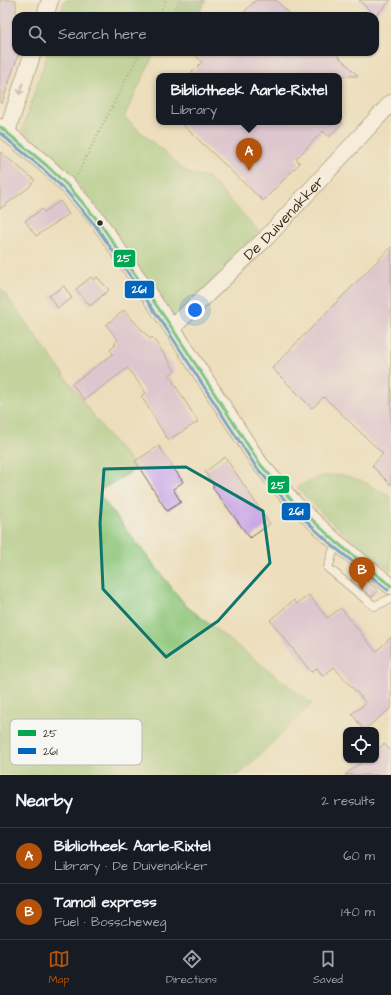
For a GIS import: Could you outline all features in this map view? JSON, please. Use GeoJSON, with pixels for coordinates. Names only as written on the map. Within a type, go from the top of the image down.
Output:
{"type":"FeatureCollection","features":[{"type":"Feature","properties":{"kind":"street"},"geometry":{"type":"LineString","coordinates":[[46,12],[50,0]]}},
{"type":"Feature","properties":{"kind":"street"},"geometry":{"type":"LineString","coordinates":[[31,56],[4,129],[70,188],[99,222],[172,328],[260,464],[294,503],[336,542],[391,586]]}},
{"type":"Feature","properties":{"kind":"street","name":"De Duivenakker"},"geometry":{"type":"LineString","coordinates":[[172,328],[266,238],[391,103]]}},
{"type":"Feature","properties":{"kind":"lane"},"geometry":{"type":"LineString","coordinates":[[336,542],[328,568],[374,606],[391,599]]}},
{"type":"Feature","properties":{"kind":"path"},"geometry":{"type":"LineString","coordinates":[[160,12],[166,0]]}},
{"type":"Feature","properties":{"kind":"path"},"geometry":{"type":"LineString","coordinates":[[70,188],[138,56]]}},
{"type":"Feature","properties":{"kind":"highlighted area"},"geometry":{"type":"Polygon","coordinates":[[[186,467],[263,511],[270,563],[218,621],[166,657],[103,589],[100,523],[104,469],[186,467]]]}},
{"type":"Feature","properties":{"kind":"green space"},"geometry":{"type":"Polygon","coordinates":[[[65,0],[181,0],[175,12],[61,12],[65,0]]]}},
{"type":"Feature","properties":{"kind":"green space"},"geometry":{"type":"Polygon","coordinates":[[[181,0],[206,0],[200,12],[175,12],[181,0]]]}},
{"type":"Feature","properties":{"kind":"green space"},"geometry":{"type":"Polygon","coordinates":[[[47,56],[153,56],[124,117],[189,174],[208,177],[259,231],[175,320],[110,225],[73,177],[22,130],[47,56]]]}},
{"type":"Feature","properties":{"kind":"green space"},"geometry":{"type":"Polygon","coordinates":[[[0,287],[107,434],[137,468],[97,492],[186,606],[312,704],[239,775],[0,775],[0,287]]]}},
{"type":"Feature","properties":{"kind":"green space"},"geometry":{"type":"Polygon","coordinates":[[[343,475],[362,481],[391,497],[391,571],[342,531],[297,487],[321,476],[343,475]]]}},
{"type":"Feature","properties":{"kind":"building"},"geometry":{"type":"Polygon","coordinates":[[[0,0],[16,0],[16,12],[12,12],[12,56],[18,56],[2,103],[0,103],[0,0]]]}},
{"type":"Feature","properties":{"kind":"building"},"geometry":{"type":"Polygon","coordinates":[[[256,0],[276,0],[288,12],[244,12],[256,0]]]}},
{"type":"Feature","properties":{"kind":"building"},"geometry":{"type":"Polygon","coordinates":[[[359,0],[391,0],[379,12],[371,12],[359,0]]]}},
{"type":"Feature","properties":{"kind":"building"},"geometry":{"type":"Polygon","coordinates":[[[196,56],[338,56],[358,76],[342,76],[342,73],[191,73],[202,62],[196,56]]]}},
{"type":"Feature","properties":{"kind":"building"},"geometry":{"type":"Polygon","coordinates":[[[183,125],[340,125],[329,137],[323,131],[296,159],[300,163],[263,201],[183,125]]]}},
{"type":"Feature","properties":{"kind":"building"},"geometry":{"type":"Polygon","coordinates":[[[0,152],[35,180],[28,188],[0,209],[0,152]]]}},
{"type":"Feature","properties":{"kind":"building"},"geometry":{"type":"Polygon","coordinates":[[[60,201],[69,214],[36,236],[25,221],[42,209],[44,212],[60,201]]]}},
{"type":"Feature","properties":{"kind":"building"},"geometry":{"type":"Polygon","coordinates":[[[391,247],[391,485],[372,466],[383,454],[324,397],[312,408],[272,368],[391,247]]]}},
{"type":"Feature","properties":{"kind":"building"},"geometry":{"type":"Polygon","coordinates":[[[91,277],[93,280],[97,277],[109,290],[90,306],[76,289],[91,277]]]}},
{"type":"Feature","properties":{"kind":"building"},"geometry":{"type":"Polygon","coordinates":[[[64,286],[72,298],[58,308],[49,296],[64,286]]]}},
{"type":"Feature","properties":{"kind":"building"},"geometry":{"type":"Polygon","coordinates":[[[124,310],[150,339],[152,337],[164,354],[175,371],[169,375],[198,422],[168,440],[141,396],[146,393],[128,368],[84,400],[72,384],[113,354],[110,350],[116,345],[114,343],[118,340],[106,325],[124,310]]]}},
{"type":"Feature","properties":{"kind":"building"},"geometry":{"type":"Polygon","coordinates":[[[159,446],[183,482],[173,489],[181,502],[167,511],[135,461],[159,446]]]}},
{"type":"Feature","properties":{"kind":"building"},"geometry":{"type":"Polygon","coordinates":[[[225,457],[270,524],[250,538],[212,487],[214,486],[205,472],[225,457]]]}},
{"type":"Feature","properties":{"kind":"building"},"geometry":{"type":"Polygon","coordinates":[[[357,573],[378,590],[372,597],[351,580],[357,573]]]}},
{"type":"Feature","properties":{"kind":"building"},"geometry":{"type":"Polygon","coordinates":[[[309,595],[327,618],[341,608],[376,652],[391,637],[391,708],[368,727],[362,727],[352,714],[366,703],[334,667],[323,676],[317,668],[311,672],[270,620],[294,600],[297,604],[309,595]]]}},
{"type":"Feature","properties":{"kind":"building"},"geometry":{"type":"Polygon","coordinates":[[[384,744],[391,751],[391,775],[345,775],[360,763],[379,763],[379,748],[384,744]]]}},
{"type":"Feature","properties":{"kind":"transit line","name":"25"},"geometry":{"type":"LineString","coordinates":[[0,127],[46,165],[70,188],[99,222],[172,328],[260,464],[294,503],[336,542],[391,586]]}},
{"type":"Feature","properties":{"kind":"transit line","name":"261"},"geometry":{"type":"LineString","coordinates":[[0,133],[43,169],[66,191],[95,225],[168,331],[256,467],[291,507],[333,546],[388,590]]}},
{"type":"Feature","properties":{"kind":"place","name":"Bibliotheek Aarle-Rixtel"},"geometry":{"type":"Point","coordinates":[249,171]}},
{"type":"Feature","properties":{"kind":"place","name":"Tamoil express"},"geometry":{"type":"Point","coordinates":[362,590]}}]}
